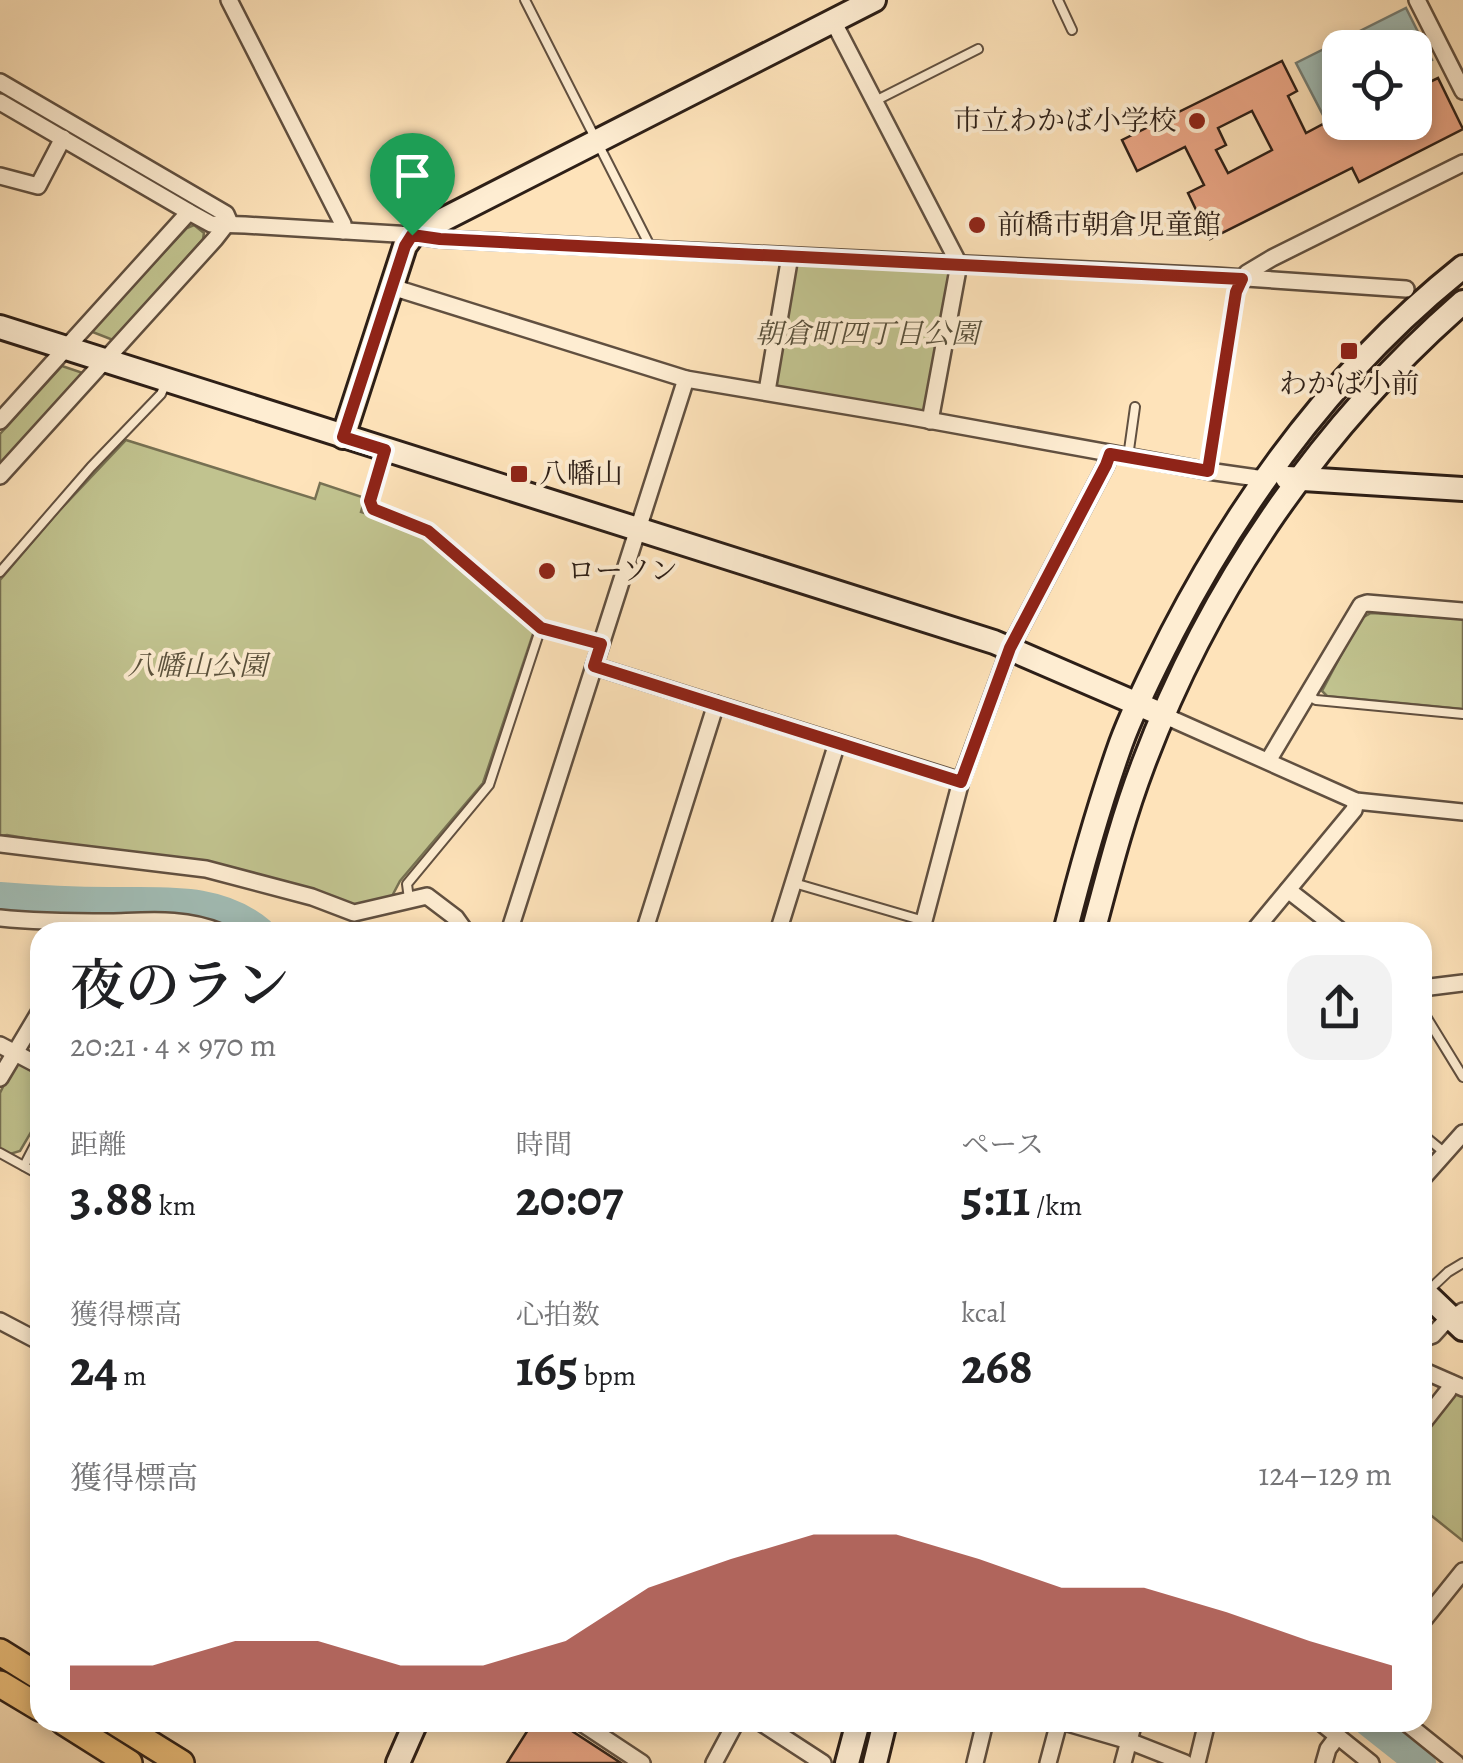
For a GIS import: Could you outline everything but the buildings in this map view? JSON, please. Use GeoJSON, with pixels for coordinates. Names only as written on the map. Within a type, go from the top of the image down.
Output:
{"type":"FeatureCollection","features":[{"type":"Feature","properties":{"kind":"main road"},"geometry":{"type":"LineString","coordinates":[[0,1652],[30,1671]]}},
{"type":"Feature","properties":{"kind":"main road"},"geometry":{"type":"LineString","coordinates":[[0,1684],[30,1702]]}},
{"type":"Feature","properties":{"kind":"main road"},"geometry":{"type":"LineString","coordinates":[[80,1732],[129,1763]]}},
{"type":"Feature","properties":{"kind":"main road"},"geometry":{"type":"LineString","coordinates":[[131,1732],[181,1763]]}},
{"type":"Feature","properties":{"kind":"street"},"geometry":{"type":"LineString","coordinates":[[229,0],[343,224],[343,231]]}},
{"type":"Feature","properties":{"kind":"street"},"geometry":{"type":"LineString","coordinates":[[343,437],[405,246],[412,235],[874,0]]}},
{"type":"Feature","properties":{"kind":"street"},"geometry":{"type":"LineString","coordinates":[[1416,0],[1463,91]]}},
{"type":"Feature","properties":{"kind":"street"},"geometry":{"type":"LineString","coordinates":[[833,21],[959,264],[930,420]]}},
{"type":"Feature","properties":{"kind":"street"},"geometry":{"type":"LineString","coordinates":[[0,82],[228,218],[227,226],[0,476]]}},
{"type":"Feature","properties":{"kind":"street"},"geometry":{"type":"LineString","coordinates":[[0,102],[211,224],[1406,289]]}},
{"type":"Feature","properties":{"kind":"street"},"geometry":{"type":"LineString","coordinates":[[0,176],[38,186],[63,138]]}},
{"type":"Feature","properties":{"kind":"street"},"geometry":{"type":"LineString","coordinates":[[1242,279],[1272,258],[1463,163]]}},
{"type":"Feature","properties":{"kind":"street"},"geometry":{"type":"LineString","coordinates":[[0,421],[189,212]]}},
{"type":"Feature","properties":{"kind":"street"},"geometry":{"type":"LineString","coordinates":[[767,391],[790,256]]}},
{"type":"Feature","properties":{"kind":"street"},"geometry":{"type":"LineString","coordinates":[[1068,922],[1121,742],[1202,575],[1300,431],[1352,371],[1463,267]]}},
{"type":"Feature","properties":{"kind":"street"},"geometry":{"type":"LineString","coordinates":[[392,287],[686,378],[1208,471],[1264,479],[1463,489]]}},
{"type":"Feature","properties":{"kind":"street"},"geometry":{"type":"LineString","coordinates":[[1096,922],[1122,825],[1164,714],[1242,563],[1331,437],[1392,370],[1463,302]]}},
{"type":"Feature","properties":{"kind":"street"},"geometry":{"type":"LineString","coordinates":[[0,327],[1010,648],[1356,800],[1463,812]]}},
{"type":"Feature","properties":{"kind":"street"},"geometry":{"type":"LineString","coordinates":[[512,922],[686,378]]}},
{"type":"Feature","properties":{"kind":"street"},"geometry":{"type":"LineString","coordinates":[[923,922],[961,782],[1010,648],[1110,454]]}},
{"type":"Feature","properties":{"kind":"street"},"geometry":{"type":"LineString","coordinates":[[1268,761],[1362,605],[1463,611]]}},
{"type":"Feature","properties":{"kind":"street"},"geometry":{"type":"LineString","coordinates":[[594,666],[961,782]]}},
{"type":"Feature","properties":{"kind":"street"},"geometry":{"type":"LineString","coordinates":[[647,922],[716,704]]}},
{"type":"Feature","properties":{"kind":"street"},"geometry":{"type":"LineString","coordinates":[[781,922],[838,743]]}},
{"type":"Feature","properties":{"kind":"street"},"geometry":{"type":"LineString","coordinates":[[1261,922],[1354,810],[1356,800]]}},
{"type":"Feature","properties":{"kind":"street"},"geometry":{"type":"LineString","coordinates":[[0,844],[206,868],[312,897],[354,913],[427,896],[459,922]]}},
{"type":"Feature","properties":{"kind":"street"},"geometry":{"type":"LineString","coordinates":[[1288,890],[1329,922]]}},
{"type":"Feature","properties":{"kind":"street"},"geometry":{"type":"LineString","coordinates":[[0,918],[30,923]]}},
{"type":"Feature","properties":{"kind":"street"},"geometry":{"type":"LineString","coordinates":[[1432,987],[1463,983]]}},
{"type":"Feature","properties":{"kind":"street"},"geometry":{"type":"LineString","coordinates":[[7,1048],[22,1042],[30,1028]]}},
{"type":"Feature","properties":{"kind":"street"},"geometry":{"type":"LineString","coordinates":[[7,1048],[30,1061]]}},
{"type":"Feature","properties":{"kind":"street"},"geometry":{"type":"LineString","coordinates":[[0,1078],[7,1048]]}},
{"type":"Feature","properties":{"kind":"street"},"geometry":{"type":"LineString","coordinates":[[1432,1167],[1463,1133]]}},
{"type":"Feature","properties":{"kind":"street"},"geometry":{"type":"LineString","coordinates":[[1432,1298],[1459,1320],[1432,1336]]}},
{"type":"Feature","properties":{"kind":"street"},"geometry":{"type":"LineString","coordinates":[[0,1321],[30,1337]]}},
{"type":"Feature","properties":{"kind":"street"},"geometry":{"type":"LineString","coordinates":[[1432,1374],[1457,1385],[1432,1411]]}},
{"type":"Feature","properties":{"kind":"street"},"geometry":{"type":"LineString","coordinates":[[1432,1610],[1463,1571]]}},
{"type":"Feature","properties":{"kind":"street"},"geometry":{"type":"LineString","coordinates":[[398,1763],[412,1732]]}},
{"type":"Feature","properties":{"kind":"street"},"geometry":{"type":"LineString","coordinates":[[595,1732],[642,1763]]}},
{"type":"Feature","properties":{"kind":"street"},"geometry":{"type":"LineString","coordinates":[[714,1763],[731,1732]]}},
{"type":"Feature","properties":{"kind":"street"},"geometry":{"type":"LineString","coordinates":[[776,1732],[824,1763]]}},
{"type":"Feature","properties":{"kind":"street"},"geometry":{"type":"LineString","coordinates":[[847,1763],[855,1732]]}},
{"type":"Feature","properties":{"kind":"street"},"geometry":{"type":"LineString","coordinates":[[875,1763],[883,1732]]}},
{"type":"Feature","properties":{"kind":"street"},"geometry":{"type":"LineString","coordinates":[[975,1763],[983,1732]]}},
{"type":"Feature","properties":{"kind":"street"},"geometry":{"type":"LineString","coordinates":[[1048,1763],[1059,1732]]}},
{"type":"Feature","properties":{"kind":"street"},"geometry":{"type":"LineString","coordinates":[[1097,1732],[1185,1763]]}},
{"type":"Feature","properties":{"kind":"street"},"geometry":{"type":"LineString","coordinates":[[1123,1763],[1131,1732]]}},
{"type":"Feature","properties":{"kind":"street"},"geometry":{"type":"LineString","coordinates":[[1196,1763],[1205,1732]]}},
{"type":"Feature","properties":{"kind":"street"},"geometry":{"type":"LineString","coordinates":[[1331,1732],[1371,1763]]}},
{"type":"Feature","properties":{"kind":"street"},"geometry":{"type":"LineString","coordinates":[[1420,1732],[1460,1762]]}},
{"type":"Feature","properties":{"kind":"street"},"geometry":{"type":"LineString","coordinates":[[1324,1763],[1337,1737]]}},
{"type":"Feature","properties":{"kind":"lane"},"geometry":{"type":"LineString","coordinates":[[525,0],[648,242],[648,250]]}},
{"type":"Feature","properties":{"kind":"lane"},"geometry":{"type":"LineString","coordinates":[[1058,0],[1072,30]]}},
{"type":"Feature","properties":{"kind":"lane"},"geometry":{"type":"LineString","coordinates":[[875,101],[978,49]]}},
{"type":"Feature","properties":{"kind":"lane"},"geometry":{"type":"LineString","coordinates":[[1208,471],[1236,292],[1242,279]]}},
{"type":"Feature","properties":{"kind":"lane"},"geometry":{"type":"LineString","coordinates":[[0,572],[91,466],[161,394],[167,380]]}},
{"type":"Feature","properties":{"kind":"lane"},"geometry":{"type":"LineString","coordinates":[[1128,457],[1134,407]]}},
{"type":"Feature","properties":{"kind":"lane"},"geometry":{"type":"LineString","coordinates":[[385,450],[370,506],[428,531],[541,628],[601,644]]}},
{"type":"Feature","properties":{"kind":"lane"},"geometry":{"type":"LineString","coordinates":[[409,900],[407,884],[489,785],[541,628]]}},
{"type":"Feature","properties":{"kind":"lane"},"geometry":{"type":"LineString","coordinates":[[1307,695],[1316,700],[1463,714]]}},
{"type":"Feature","properties":{"kind":"lane"},"geometry":{"type":"LineString","coordinates":[[794,883],[907,922]]}},
{"type":"Feature","properties":{"kind":"lane"},"geometry":{"type":"LineString","coordinates":[[1432,1026],[1463,1077]]}},
{"type":"Feature","properties":{"kind":"lane"},"geometry":{"type":"LineString","coordinates":[[1432,1142],[1445,1153]]}},
{"type":"Feature","properties":{"kind":"lane"},"geometry":{"type":"LineString","coordinates":[[0,1153],[30,1169]]}},
{"type":"Feature","properties":{"kind":"lane"},"geometry":{"type":"LineString","coordinates":[[24,1166],[30,1155]]}},
{"type":"Feature","properties":{"kind":"lane"},"geometry":{"type":"LineString","coordinates":[[1432,1284],[1463,1263]]}},
{"type":"Feature","properties":{"kind":"green space"},"geometry":{"type":"Polygon","coordinates":[[[194,225],[204,233],[203,239],[113,340],[90,331],[187,228],[194,225]]]}},
{"type":"Feature","properties":{"kind":"green space","name":"朝倉町四丁目公園"},"geometry":{"type":"Polygon","coordinates":[[[796,261],[952,270],[927,416],[774,386],[796,261]]]}},
{"type":"Feature","properties":{"kind":"green space"},"geometry":{"type":"Polygon","coordinates":[[[62,366],[83,373],[0,465],[0,434],[62,366]]]}},
{"type":"Feature","properties":{"kind":"green space","name":"八幡山公園"},"geometry":{"type":"Polygon","coordinates":[[[126,440],[315,499],[320,483],[365,498],[361,512],[426,533],[532,625],[534,631],[483,783],[400,881],[391,898],[356,907],[134,856],[0,836],[0,580],[126,440]]]}},
{"type":"Feature","properties":{"kind":"green space"},"geometry":{"type":"Polygon","coordinates":[[[1371,613],[1463,619],[1463,709],[1327,696],[1322,691],[1360,619],[1371,613]]]}},
{"type":"Feature","properties":{"kind":"green space"},"geometry":{"type":"Polygon","coordinates":[[[21,1062],[30,1067],[30,1134],[20,1151],[10,1154],[0,1148],[0,1093],[14,1064],[21,1062]]]}},
{"type":"Feature","properties":{"kind":"green space"},"geometry":{"type":"Polygon","coordinates":[[[1450,1393],[1463,1394],[1463,1541],[1432,1516],[1432,1416],[1450,1393]]]}},
{"type":"Feature","properties":{"kind":"water"},"geometry":{"type":"Polygon","coordinates":[[[1406,8],[1417,30],[1362,30],[1406,8]]]}},
{"type":"Feature","properties":{"kind":"water"},"geometry":{"type":"Polygon","coordinates":[[[1322,50],[1322,113],[1296,63],[1322,50]]]}},
{"type":"Feature","properties":{"kind":"waterway"},"geometry":{"type":"LineString","coordinates":[[0,897],[169,902],[207,907],[246,922]]}},
{"type":"Feature","properties":{"kind":"waterway"},"geometry":{"type":"LineString","coordinates":[[1382,1732],[1421,1763]]}},
{"type":"Feature","properties":{"kind":"place","name":"市立わかば小学校"},"geometry":{"type":"Point","coordinates":[1197,121]}},
{"type":"Feature","properties":{"kind":"place","name":"前橋市朝倉児童館"},"geometry":{"type":"Point","coordinates":[977,225]}},
{"type":"Feature","properties":{"kind":"place","name":"わかば小前"},"geometry":{"type":"Point","coordinates":[1349,351]}},
{"type":"Feature","properties":{"kind":"place","name":"八幡山"},"geometry":{"type":"Point","coordinates":[519,474]}},
{"type":"Feature","properties":{"kind":"place","name":"ローソン"},"geometry":{"type":"Point","coordinates":[547,571]}},
{"type":"Feature","properties":{"kind":"route"},"geometry":{"type":"LineString","coordinates":[[412,235],[1242,279],[1236,292],[1208,471],[1110,454],[1010,648],[961,782],[594,666],[601,644],[541,628],[428,531],[373,509],[370,501],[385,450],[343,437],[405,246],[412,235]]}}]}
